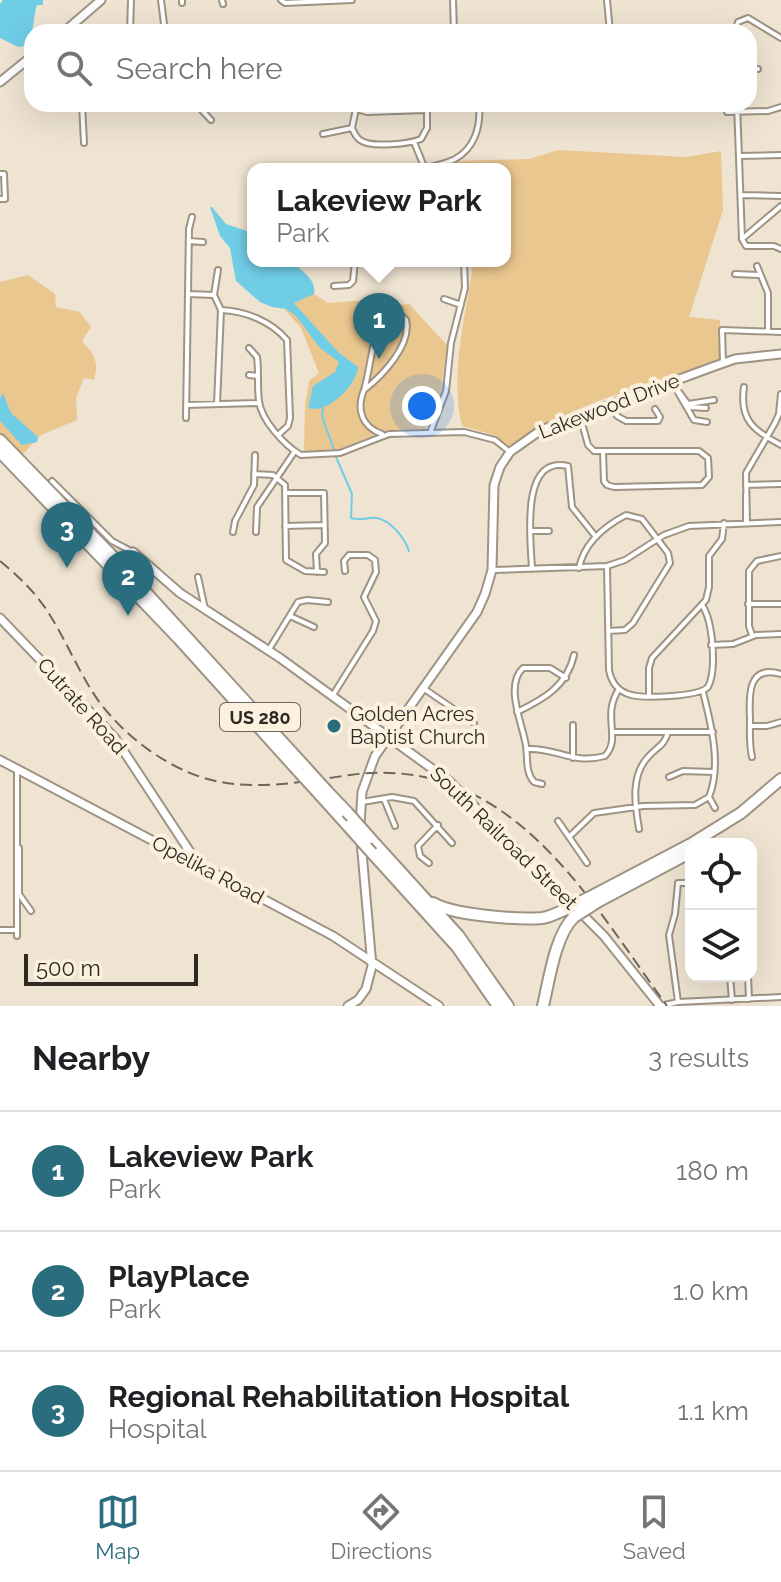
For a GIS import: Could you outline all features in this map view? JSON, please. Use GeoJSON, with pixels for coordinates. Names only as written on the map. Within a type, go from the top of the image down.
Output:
{"type":"FeatureCollection","features":[{"type":"Feature","properties":{"kind":"highway","name":"US 280"},"geometry":{"type":"LineString","coordinates":[[0,440],[323,793],[372,853],[475,957],[508,1006]]}},
{"type":"Feature","properties":{"kind":"highway","name":"US 280"},"geometry":{"type":"LineString","coordinates":[[0,452],[117,567]]}},
{"type":"Feature","properties":{"kind":"highway"},"geometry":{"type":"LineString","coordinates":[[701,838],[741,813],[781,779]]}},
{"type":"Feature","properties":{"kind":"highway"},"geometry":{"type":"LineString","coordinates":[[715,838],[781,789]]}},
{"type":"Feature","properties":{"kind":"highway","name":"US 280"},"geometry":{"type":"LineString","coordinates":[[323,793],[347,812],[425,897],[442,923]]}},
{"type":"Feature","properties":{"kind":"highway"},"geometry":{"type":"LineString","coordinates":[[425,897],[436,906],[457,913],[535,918],[571,912],[685,847]]}},
{"type":"Feature","properties":{"kind":"highway"},"geometry":{"type":"LineString","coordinates":[[597,898],[685,855]]}},
{"type":"Feature","properties":{"kind":"highway"},"geometry":{"type":"LineString","coordinates":[[543,1006],[561,937],[571,912]]}},
{"type":"Feature","properties":{"kind":"highway"},"geometry":{"type":"LineString","coordinates":[[457,913],[442,923],[498,1006]]}},
{"type":"Feature","properties":{"kind":"street"},"geometry":{"type":"LineString","coordinates":[[76,23],[101,0]]}},
{"type":"Feature","properties":{"kind":"street"},"geometry":{"type":"LineString","coordinates":[[130,24],[131,0]]}},
{"type":"Feature","properties":{"kind":"street"},"geometry":{"type":"LineString","coordinates":[[161,0],[163,24]]}},
{"type":"Feature","properties":{"kind":"street"},"geometry":{"type":"LineString","coordinates":[[281,0],[285,3],[352,0]]}},
{"type":"Feature","properties":{"kind":"street"},"geometry":{"type":"LineString","coordinates":[[453,0],[454,24]]}},
{"type":"Feature","properties":{"kind":"street"},"geometry":{"type":"LineString","coordinates":[[607,0],[609,24]]}},
{"type":"Feature","properties":{"kind":"street"},"geometry":{"type":"LineString","coordinates":[[738,24],[740,20],[751,18],[781,38]]}},
{"type":"Feature","properties":{"kind":"street"},"geometry":{"type":"LineString","coordinates":[[0,82],[24,62]]}},
{"type":"Feature","properties":{"kind":"street"},"geometry":{"type":"LineString","coordinates":[[757,111],[781,107]]}},
{"type":"Feature","properties":{"kind":"street"},"geometry":{"type":"LineString","coordinates":[[82,112],[84,143]]}},
{"type":"Feature","properties":{"kind":"street"},"geometry":{"type":"LineString","coordinates":[[204,112],[211,120]]}},
{"type":"Feature","properties":{"kind":"street"},"geometry":{"type":"LineString","coordinates":[[356,112],[352,128],[362,142],[372,144],[414,142],[424,135],[426,112]]}},
{"type":"Feature","properties":{"kind":"street"},"geometry":{"type":"LineString","coordinates":[[444,163],[470,147],[479,127],[479,112]]}},
{"type":"Feature","properties":{"kind":"street"},"geometry":{"type":"LineString","coordinates":[[727,112],[737,112],[742,239],[746,246],[781,249]]}},
{"type":"Feature","properties":{"kind":"street"},"geometry":{"type":"LineString","coordinates":[[323,134],[352,128]]}},
{"type":"Feature","properties":{"kind":"street"},"geometry":{"type":"LineString","coordinates":[[414,142],[423,163]]}},
{"type":"Feature","properties":{"kind":"street"},"geometry":{"type":"LineString","coordinates":[[739,156],[781,155]]}},
{"type":"Feature","properties":{"kind":"street"},"geometry":{"type":"LineString","coordinates":[[0,199],[5,199],[2,184]]}},
{"type":"Feature","properties":{"kind":"street"},"geometry":{"type":"LineString","coordinates":[[741,195],[781,196]]}},
{"type":"Feature","properties":{"kind":"street"},"geometry":{"type":"LineString","coordinates":[[742,239],[781,206]]}},
{"type":"Feature","properties":{"kind":"street"},"geometry":{"type":"LineString","coordinates":[[186,418],[192,217]]}},
{"type":"Feature","properties":{"kind":"street"},"geometry":{"type":"LineString","coordinates":[[189,241],[203,242]]}},
{"type":"Feature","properties":{"kind":"street"},"geometry":{"type":"LineString","coordinates":[[757,266],[768,293],[768,331]]}},
{"type":"Feature","properties":{"kind":"street"},"geometry":{"type":"LineString","coordinates":[[334,286],[353,281],[354,267]]}},
{"type":"Feature","properties":{"kind":"street"},"geometry":{"type":"LineString","coordinates":[[430,433],[446,391],[451,343],[466,280],[465,267]]}},
{"type":"Feature","properties":{"kind":"street"},"geometry":{"type":"LineString","coordinates":[[217,404],[221,310],[214,295],[218,270]]}},
{"type":"Feature","properties":{"kind":"street"},"geometry":{"type":"LineString","coordinates":[[735,274],[761,277]]}},
{"type":"Feature","properties":{"kind":"street"},"geometry":{"type":"LineString","coordinates":[[188,294],[214,295]]}},
{"type":"Feature","properties":{"kind":"street"},"geometry":{"type":"LineString","coordinates":[[444,299],[461,305]]}},
{"type":"Feature","properties":{"kind":"street"},"geometry":{"type":"LineString","coordinates":[[348,1006],[358,1000],[366,989],[371,971],[360,802],[369,768],[477,612],[492,570],[494,485],[500,467],[510,452],[502,444],[472,432],[385,435],[364,422],[360,406],[375,339],[384,314],[395,309],[406,320],[406,338],[385,373],[364,390]]}},
{"type":"Feature","properties":{"kind":"street"},"geometry":{"type":"LineString","coordinates":[[221,310],[249,314],[285,338],[289,345],[288,426],[279,434]]}},
{"type":"Feature","properties":{"kind":"street"},"geometry":{"type":"LineString","coordinates":[[723,363],[722,330],[781,332]]}},
{"type":"Feature","properties":{"kind":"street"},"geometry":{"type":"LineString","coordinates":[[249,348],[257,357],[259,403],[279,434],[301,455],[340,453],[385,435]]}},
{"type":"Feature","properties":{"kind":"street","name":"Lakewood Drive"},"geometry":{"type":"LineString","coordinates":[[510,452],[541,430],[723,363],[781,354]]}},
{"type":"Feature","properties":{"kind":"street"},"geometry":{"type":"LineString","coordinates":[[249,375],[258,376]]}},
{"type":"Feature","properties":{"kind":"street"},"geometry":{"type":"LineString","coordinates":[[672,382],[690,407],[706,408]]}},
{"type":"Feature","properties":{"kind":"street"},"geometry":{"type":"LineString","coordinates":[[672,382],[694,420],[707,422]]}},
{"type":"Feature","properties":{"kind":"street"},"geometry":{"type":"LineString","coordinates":[[744,387],[744,416],[752,427],[781,445]]}},
{"type":"Feature","properties":{"kind":"street"},"geometry":{"type":"LineString","coordinates":[[747,523],[747,468],[779,414],[781,394]]}},
{"type":"Feature","properties":{"kind":"street"},"geometry":{"type":"LineString","coordinates":[[688,404],[714,400]]}},
{"type":"Feature","properties":{"kind":"street"},"geometry":{"type":"LineString","coordinates":[[186,405],[259,403]]}},
{"type":"Feature","properties":{"kind":"street"},"geometry":{"type":"LineString","coordinates":[[613,404],[617,416],[626,421],[658,421],[660,417],[655,409]]}},
{"type":"Feature","properties":{"kind":"street"},"geometry":{"type":"LineString","coordinates":[[580,416],[588,445],[594,451],[699,451],[708,458],[709,477],[702,485],[614,487],[604,481],[603,452]]}},
{"type":"Feature","properties":{"kind":"street"},"geometry":{"type":"LineString","coordinates":[[256,532],[257,507],[295,451]]}},
{"type":"Feature","properties":{"kind":"street"},"geometry":{"type":"LineString","coordinates":[[233,532],[235,521],[254,485],[255,455]]}},
{"type":"Feature","properties":{"kind":"street"},"geometry":{"type":"LineString","coordinates":[[532,569],[531,502],[534,486],[550,469],[558,465],[568,466],[572,507],[596,537]]}},
{"type":"Feature","properties":{"kind":"street"},"geometry":{"type":"LineString","coordinates":[[254,474],[284,482],[286,560],[302,571],[324,572]]}},
{"type":"Feature","properties":{"kind":"street","name":"South Railroad Street"},"geometry":{"type":"LineString","coordinates":[[52,481],[112,541],[133,552],[205,611],[333,695],[439,772],[604,936],[660,1006]]}},
{"type":"Feature","properties":{"kind":"street"},"geometry":{"type":"LineString","coordinates":[[746,485],[781,484]]}},
{"type":"Feature","properties":{"kind":"street"},"geometry":{"type":"LineString","coordinates":[[285,493],[324,493],[325,543],[316,554],[317,572]]}},
{"type":"Feature","properties":{"kind":"street"},"geometry":{"type":"LineString","coordinates":[[579,568],[584,551],[596,537],[622,518],[632,515],[642,519],[668,553],[670,563],[629,627],[608,631]]}},
{"type":"Feature","properties":{"kind":"street"},"geometry":{"type":"LineString","coordinates":[[492,570],[607,566],[625,560],[658,538],[689,526],[781,522]]}},
{"type":"Feature","properties":{"kind":"street"},"geometry":{"type":"LineString","coordinates":[[649,696],[652,658],[702,605],[709,587],[709,556],[724,532],[724,523]]}},
{"type":"Feature","properties":{"kind":"street"},"geometry":{"type":"LineString","coordinates":[[285,526],[324,525]]}},
{"type":"Feature","properties":{"kind":"street"},"geometry":{"type":"LineString","coordinates":[[531,531],[549,531]]}},
{"type":"Feature","properties":{"kind":"street"},"geometry":{"type":"LineString","coordinates":[[117,567],[133,552]]}},
{"type":"Feature","properties":{"kind":"street"},"geometry":{"type":"LineString","coordinates":[[333,695],[373,631],[376,621],[364,597],[376,572],[375,560],[368,555],[349,555],[344,561],[345,571]]}},
{"type":"Feature","properties":{"kind":"street"},"geometry":{"type":"LineString","coordinates":[[752,635],[747,576],[751,566],[765,558],[781,556]]}},
{"type":"Feature","properties":{"kind":"street"},"geometry":{"type":"LineString","coordinates":[[607,566],[610,676],[619,689],[632,695],[649,696],[703,692]]}},
{"type":"Feature","properties":{"kind":"street"},"geometry":{"type":"LineString","coordinates":[[198,577],[205,611]]}},
{"type":"Feature","properties":{"kind":"street"},"geometry":{"type":"LineString","coordinates":[[268,651],[301,601],[328,602]]}},
{"type":"Feature","properties":{"kind":"street"},"geometry":{"type":"LineString","coordinates":[[748,604],[781,604]]}},
{"type":"Feature","properties":{"kind":"street"},"geometry":{"type":"LineString","coordinates":[[569,837],[594,813],[636,807],[695,805],[709,797],[713,788],[713,732],[703,692],[711,678],[711,621],[702,605]]}},
{"type":"Feature","properties":{"kind":"street"},"geometry":{"type":"LineString","coordinates":[[290,616],[314,627]]}},
{"type":"Feature","properties":{"kind":"street","name":"Cutrate Road"},"geometry":{"type":"LineString","coordinates":[[0,618],[115,738],[194,862]]}},
{"type":"Feature","properties":{"kind":"street"},"geometry":{"type":"LineString","coordinates":[[711,645],[733,644],[752,635],[781,634]]}},
{"type":"Feature","properties":{"kind":"street"},"geometry":{"type":"LineString","coordinates":[[517,712],[540,700],[566,678],[574,655]]}},
{"type":"Feature","properties":{"kind":"street"},"geometry":{"type":"LineString","coordinates":[[542,784],[534,782],[528,773],[527,752],[517,712],[518,674],[523,668],[550,668],[566,678]]}},
{"type":"Feature","properties":{"kind":"street"},"geometry":{"type":"LineString","coordinates":[[752,757],[752,683],[763,672],[781,674]]}},
{"type":"Feature","properties":{"kind":"street"},"geometry":{"type":"LineString","coordinates":[[423,688],[474,723]]}},
{"type":"Feature","properties":{"kind":"street"},"geometry":{"type":"LineString","coordinates":[[527,752],[548,750],[563,757],[599,758],[610,749],[610,705],[619,689]]}},
{"type":"Feature","properties":{"kind":"street"},"geometry":{"type":"LineString","coordinates":[[750,726],[781,722]]}},
{"type":"Feature","properties":{"kind":"street"},"geometry":{"type":"LineString","coordinates":[[573,725],[573,758]]}},
{"type":"Feature","properties":{"kind":"street"},"geometry":{"type":"LineString","coordinates":[[612,732],[713,732]]}},
{"type":"Feature","properties":{"kind":"street"},"geometry":{"type":"LineString","coordinates":[[639,829],[636,784],[640,768],[665,743],[668,732]]}},
{"type":"Feature","properties":{"kind":"street","name":"Opelika Road"},"geometry":{"type":"LineString","coordinates":[[0,760],[359,951],[439,1006]]}},
{"type":"Feature","properties":{"kind":"street"},"geometry":{"type":"LineString","coordinates":[[17,769],[20,897],[31,911]]}},
{"type":"Feature","properties":{"kind":"street"},"geometry":{"type":"LineString","coordinates":[[669,777],[683,771],[713,772]]}},
{"type":"Feature","properties":{"kind":"street"},"geometry":{"type":"LineString","coordinates":[[360,802],[398,797],[414,801],[452,843]]}},
{"type":"Feature","properties":{"kind":"street"},"geometry":{"type":"LineString","coordinates":[[709,797],[715,808]]}},
{"type":"Feature","properties":{"kind":"street"},"geometry":{"type":"LineString","coordinates":[[384,799],[395,826]]}},
{"type":"Feature","properties":{"kind":"street"},"geometry":{"type":"LineString","coordinates":[[558,821],[587,863]]}},
{"type":"Feature","properties":{"kind":"street"},"geometry":{"type":"LineString","coordinates":[[429,863],[420,856],[418,846],[438,825]]}},
{"type":"Feature","properties":{"kind":"street"},"geometry":{"type":"LineString","coordinates":[[176,852],[182,840]]}},
{"type":"Feature","properties":{"kind":"street"},"geometry":{"type":"LineString","coordinates":[[0,930],[16,933],[18,846]]}},
{"type":"Feature","properties":{"kind":"street"},"geometry":{"type":"LineString","coordinates":[[675,1004],[669,935],[678,883],[685,883]]}},
{"type":"Feature","properties":{"kind":"street"},"geometry":{"type":"LineString","coordinates":[[20,897],[30,899]]}},
{"type":"Feature","properties":{"kind":"street"},"geometry":{"type":"LineString","coordinates":[[359,951],[365,952],[369,947]]}},
{"type":"Feature","properties":{"kind":"street"},"geometry":{"type":"LineString","coordinates":[[371,971],[385,968]]}},
{"type":"Feature","properties":{"kind":"street"},"geometry":{"type":"LineString","coordinates":[[730,982],[732,1000]]}},
{"type":"Feature","properties":{"kind":"street"},"geometry":{"type":"LineString","coordinates":[[748,982],[749,999]]}},
{"type":"Feature","properties":{"kind":"street","name":"Opelika Road"},"geometry":{"type":"LineString","coordinates":[[412,987],[432,1006]]}},
{"type":"Feature","properties":{"kind":"street"},"geometry":{"type":"LineString","coordinates":[[660,1006],[781,997]]}},
{"type":"Feature","properties":{"kind":"shaded area"},"geometry":{"type":"Polygon","coordinates":[[[558,150],[686,157],[721,151],[723,210],[689,317],[720,320],[721,361],[583,407],[556,419],[511,448],[490,434],[462,426],[457,388],[471,267],[511,267],[511,163],[452,163],[529,159],[558,150]]]}},
{"type":"Feature","properties":{"kind":"shaded area"},"geometry":{"type":"Polygon","coordinates":[[[28,275],[55,294],[56,307],[80,312],[91,327],[82,341],[93,355],[96,368],[94,380],[84,378],[76,398],[77,420],[41,435],[21,456],[0,434],[0,282],[28,275]]]}},
{"type":"Feature","properties":{"kind":"shaded area"},"geometry":{"type":"Polygon","coordinates":[[[314,294],[328,303],[369,300],[379,307],[409,304],[447,345],[440,397],[425,429],[387,430],[332,452],[304,451],[309,381],[319,373],[301,328],[285,310],[297,300],[314,294]]]}},
{"type":"Feature","properties":{"kind":"water"},"geometry":{"type":"Polygon","coordinates":[[[3,0],[43,0],[43,5],[37,5],[33,24],[24,24],[24,46],[18,47],[0,38],[0,4],[3,0]]]}},
{"type":"Feature","properties":{"kind":"water"},"geometry":{"type":"Polygon","coordinates":[[[210,207],[226,224],[247,231],[247,267],[299,267],[311,280],[314,294],[294,303],[338,352],[358,367],[347,390],[332,403],[316,409],[308,408],[313,386],[335,372],[339,362],[320,348],[296,316],[286,309],[260,302],[236,281],[230,248],[220,236],[210,207]]]}},
{"type":"Feature","properties":{"kind":"water"},"geometry":{"type":"Polygon","coordinates":[[[3,393],[11,413],[38,437],[37,442],[22,445],[0,421],[3,393]]]}},
{"type":"Feature","properties":{"kind":"waterway"},"geometry":{"type":"LineString","coordinates":[[323,409],[322,416],[335,453]]}},
{"type":"Feature","properties":{"kind":"waterway"},"geometry":{"type":"LineString","coordinates":[[336,457],[352,494],[351,518],[377,518],[388,523],[401,536],[409,551]]}},
{"type":"Feature","properties":{"kind":"railway"},"geometry":{"type":"LineString","coordinates":[[0,561],[36,595],[46,609],[100,703],[126,732],[156,755],[200,777],[242,785],[285,784],[350,775],[406,774],[455,786],[499,809],[538,841],[606,920],[667,1006]]}},
{"type":"Feature","properties":{"kind":"place","name":"Lakeview Park"},"geometry":{"type":"Point","coordinates":[379,359]}},
{"type":"Feature","properties":{"kind":"place","name":"Regional Rehabilitation Hospital"},"geometry":{"type":"Point","coordinates":[67,568]}},
{"type":"Feature","properties":{"kind":"place","name":"PlayPlace"},"geometry":{"type":"Point","coordinates":[128,616]}},
{"type":"Feature","properties":{"kind":"place","name":"Golden Acres Baptist Church"},"geometry":{"type":"Point","coordinates":[334,726]}}]}
